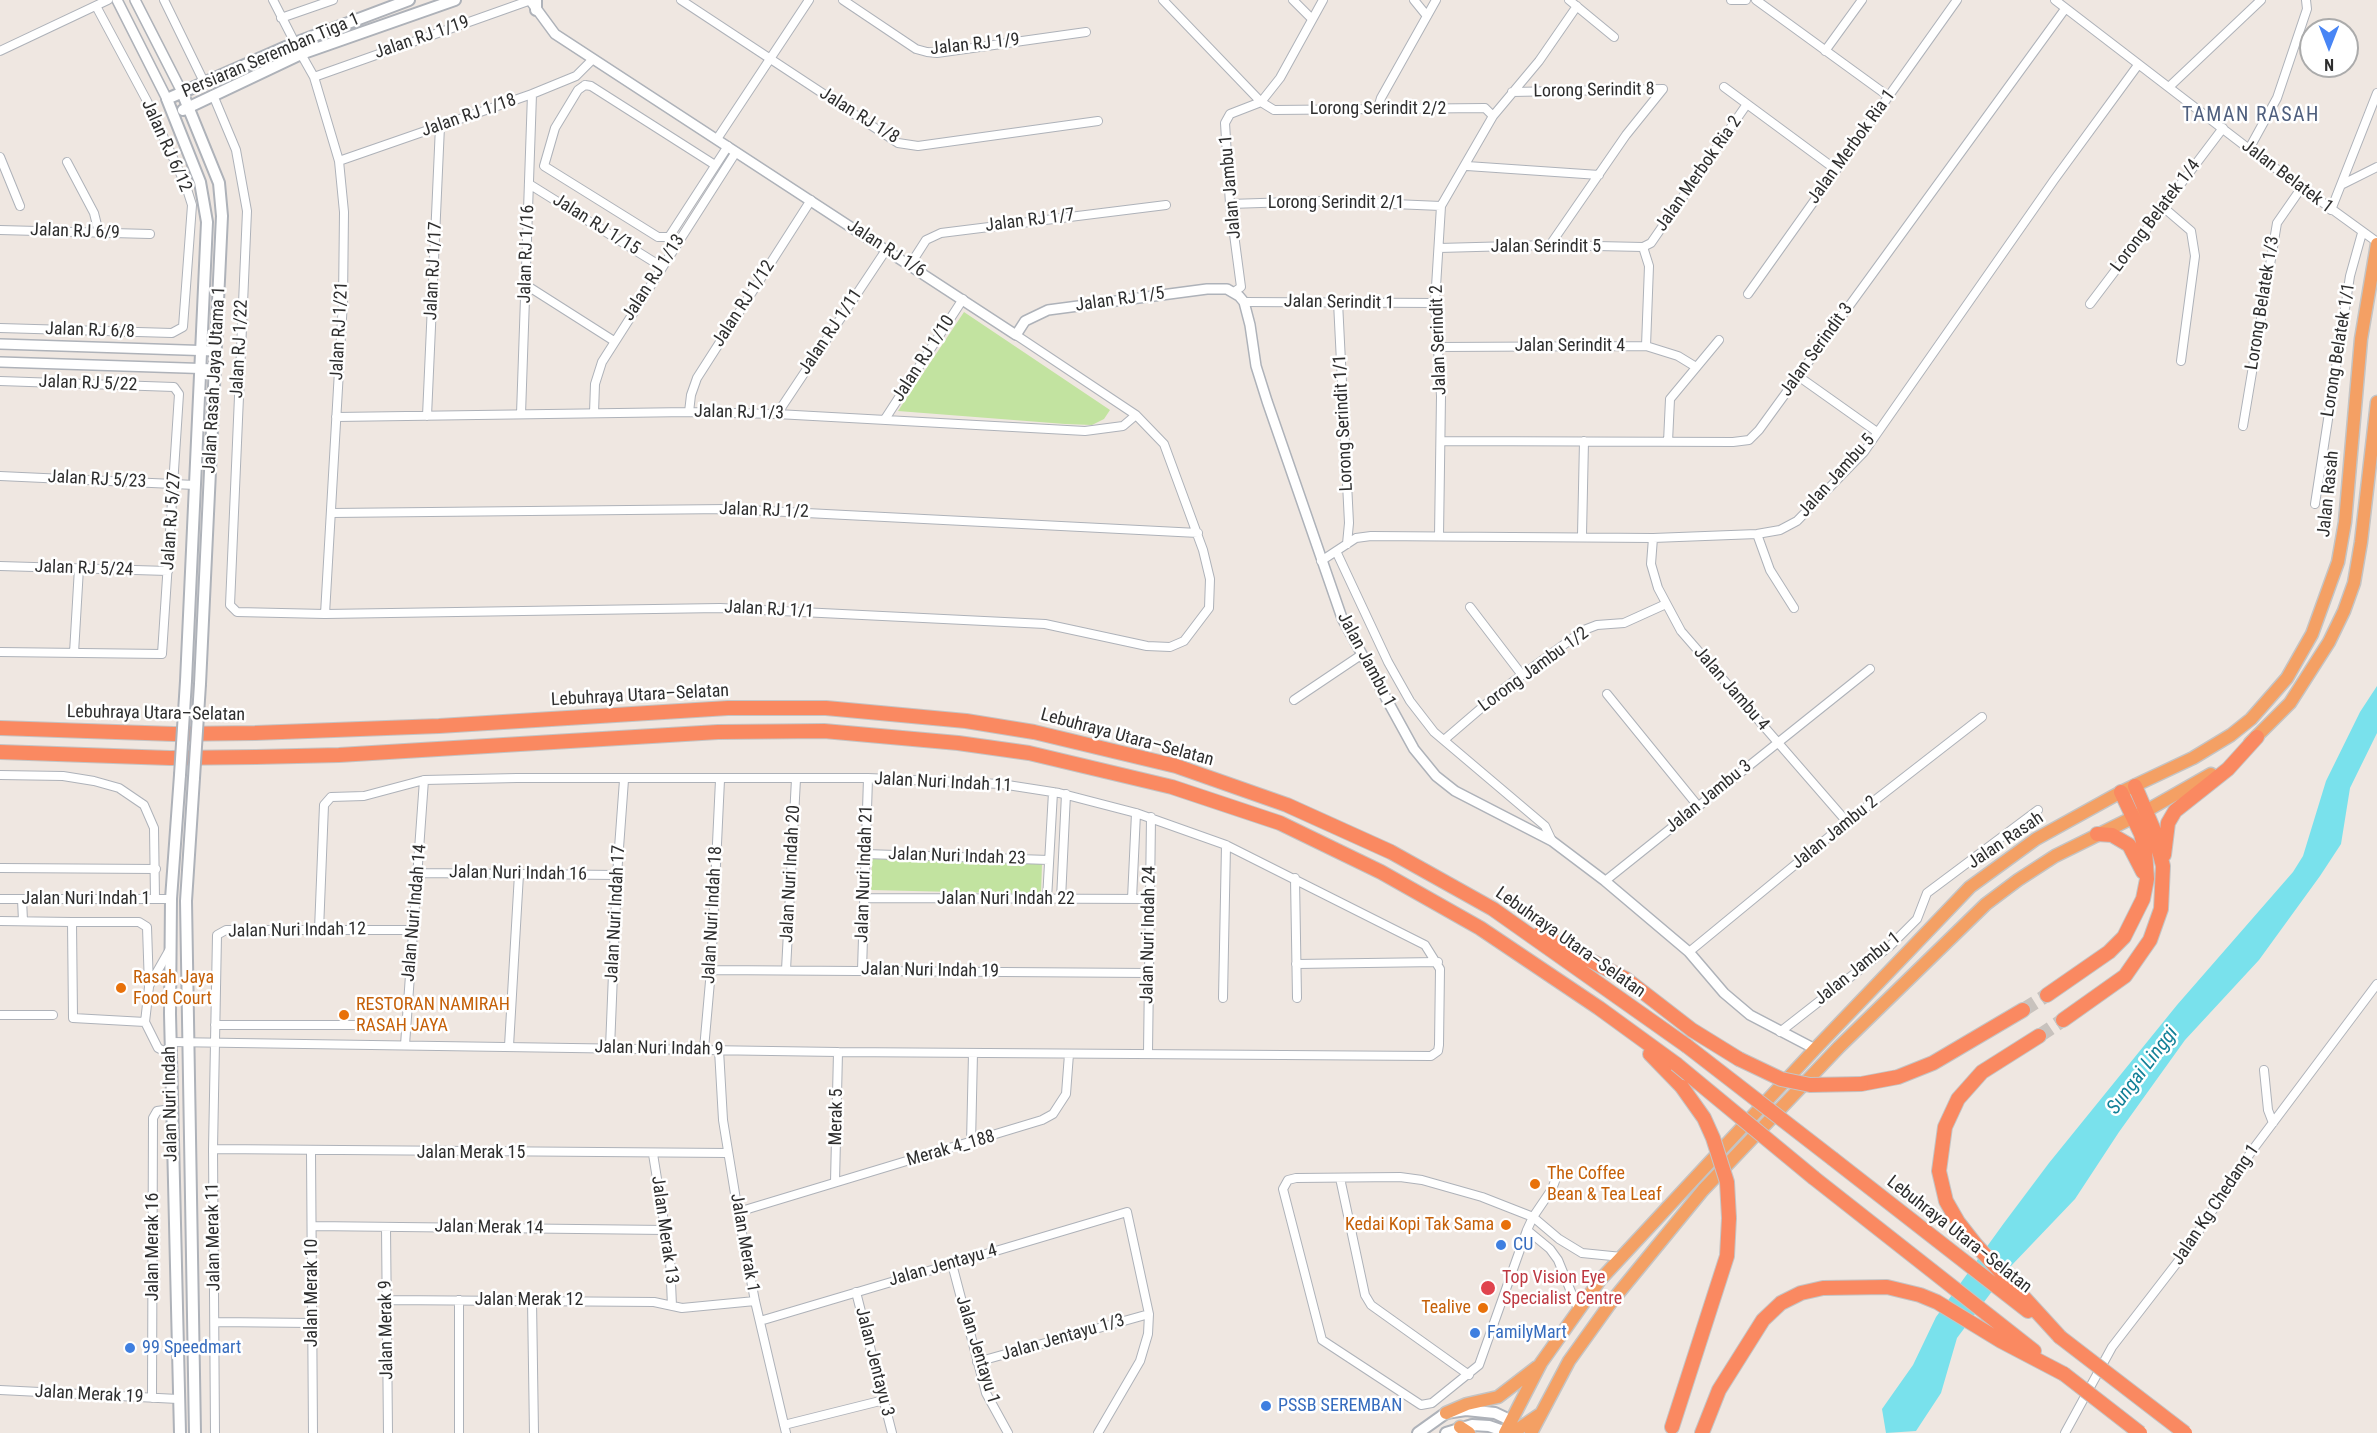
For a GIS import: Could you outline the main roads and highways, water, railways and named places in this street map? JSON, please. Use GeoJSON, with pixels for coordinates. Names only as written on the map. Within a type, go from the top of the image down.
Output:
{"type":"FeatureCollection","features":[{"type":"Feature","properties":{"kind":"highway","name":"Jalan Rasah"},"geometry":{"type":"LineString","coordinates":[[1512,1430],[1541,1364],[1578,1309],[1622,1257],[1815,1049],[1970,887],[2036,839],[2121,792],[2193,758],[2251,719],[2288,678],[2312,634],[2338,562],[2346,522],[2361,339],[2377,243]]}},
{"type":"Feature","properties":{"kind":"highway","name":"Jalan Rasah"},"geometry":{"type":"LineString","coordinates":[[1531,1433],[1569,1362],[1641,1264],[1703,1190],[1839,1047],[1986,904],[2055,856],[2198,784],[2257,738],[2283,711],[2305,681],[2344,611],[2354,583],[2361,543],[2377,402]]}},
{"type":"Feature","properties":{"kind":"highway","name":"Lebuhraya Utara–Selatan"},"geometry":{"type":"LineString","coordinates":[[0,728],[174,734],[255,733],[439,726],[728,708],[826,708],[966,721],[1034,732],[1176,766],[1287,805],[1391,852],[1493,909],[1687,1046],[2185,1433]]}},
{"type":"Feature","properties":{"kind":"highway","name":"Lebuhraya Utara–Selatan"},"geometry":{"type":"LineString","coordinates":[[0,752],[170,758],[256,757],[395,752],[718,732],[824,731],[947,742],[1029,753],[1172,787],[1280,823],[1381,872],[1480,928],[1599,1008],[1676,1064],[1950,1287],[2140,1433]]}},
{"type":"Feature","properties":{"kind":"highway"},"geometry":{"type":"LineString","coordinates":[[2063,1020],[2110,990],[2140,959],[2150,940],[2161,909],[2168,823],[2175,811],[2228,769],[2257,738]]}},
{"type":"Feature","properties":{"kind":"highway"},"geometry":{"type":"LineString","coordinates":[[2047,995],[2109,952],[2124,937],[2140,907],[2147,879],[2135,786]]}},
{"type":"Feature","properties":{"kind":"highway"},"geometry":{"type":"LineString","coordinates":[[2121,792],[2140,814],[2163,866]]}},
{"type":"Feature","properties":{"kind":"highway"},"geometry":{"type":"LineString","coordinates":[[2097,834],[2112,835],[2129,845],[2147,879]]}},
{"type":"Feature","properties":{"kind":"highway"},"geometry":{"type":"LineString","coordinates":[[1493,909],[1626,979],[1692,1030],[1739,1059],[1781,1079],[1810,1084],[1861,1084],[1898,1077],[1933,1063],[2023,1010]]}},
{"type":"Feature","properties":{"kind":"highway"},"geometry":{"type":"LineString","coordinates":[[1599,1008],[1649,1053],[1682,1087],[1704,1118],[1727,1182],[1729,1218],[1726,1256],[1671,1427]]}},
{"type":"Feature","properties":{"kind":"highway"},"geometry":{"type":"LineString","coordinates":[[2039,1036],[1982,1072],[1958,1099],[1945,1127],[1939,1171],[1946,1201],[1976,1245],[2060,1337]]}},
{"type":"Feature","properties":{"kind":"highway"},"geometry":{"type":"LineString","coordinates":[[1702,1433],[1719,1390],[1763,1320],[1781,1303],[1801,1293],[1823,1288],[1868,1286],[1904,1290],[1937,1302],[2001,1341],[2064,1374]]}},
{"type":"Feature","properties":{"kind":"highway"},"geometry":{"type":"LineString","coordinates":[[1446,1413],[1467,1404],[1498,1397],[1541,1364]]}},
{"type":"Feature","properties":{"kind":"highway"},"geometry":{"type":"LineString","coordinates":[[1512,1430],[1540,1415]]}},
{"type":"Feature","properties":{"kind":"main road","name":"Persiaran Seremban Tiga 1"},"geometry":{"type":"LineString","coordinates":[[167,99],[295,43],[410,0]]}},
{"type":"Feature","properties":{"kind":"main road","name":"Persiaran Seremban Tiga 1"},"geometry":{"type":"LineString","coordinates":[[174,114],[302,54],[455,0]]}},
{"type":"Feature","properties":{"kind":"main road"},"geometry":{"type":"LineString","coordinates":[[295,43],[302,54]]}},
{"type":"Feature","properties":{"kind":"main road","name":"Jalan Rasah Jaya Utama 1"},"geometry":{"type":"LineString","coordinates":[[182,92],[219,183],[221,205],[216,369],[194,778]]}},
{"type":"Feature","properties":{"kind":"main road","name":"Jalan Rasah Jaya Utama 1"},"geometry":{"type":"LineString","coordinates":[[167,99],[204,196],[207,222],[180,775]]}},
{"type":"Feature","properties":{"kind":"main road","name":"Jalan Nuri Indah"},"geometry":{"type":"LineString","coordinates":[[180,775],[171,899],[171,1109],[180,1433]]}},
{"type":"Feature","properties":{"kind":"main road","name":"Jalan Nuri Indah"},"geometry":{"type":"LineString","coordinates":[[194,778],[186,901],[195,1433]]}},
{"type":"Feature","properties":{"kind":"main road"},"geometry":{"type":"LineString","coordinates":[[1418,1433],[1446,1413],[1482,1411],[1512,1430]]}},
{"type":"Feature","properties":{"kind":"main road"},"geometry":{"type":"LineString","coordinates":[[1446,1433],[1489,1426],[1512,1430]]}},
{"type":"Feature","properties":{"kind":"water","name":"Sungai Linggi"},"geometry":{"type":"Polygon","coordinates":[[[2377,686],[2377,733],[2350,788],[2341,844],[2320,876],[2259,960],[2185,1040],[2119,1132],[2075,1199],[2011,1266],[1957,1338],[1941,1393],[1916,1431],[1886,1433],[1882,1409],[1913,1365],[1936,1317],[2004,1223],[2049,1163],[2177,1005],[2293,872],[2303,856],[2326,781],[2360,712],[2377,686]]]}},
{"type":"Feature","properties":{"kind":"tunnel"},"geometry":{"type":"LineString","coordinates":[[2023,1010],[2047,995]]}},
{"type":"Feature","properties":{"kind":"tunnel"},"geometry":{"type":"LineString","coordinates":[[2039,1036],[2063,1020]]}},
{"type":"Feature","properties":{"kind":"place","name":"Rasah Jaya Food Court"},"geometry":{"type":"Point","coordinates":[121,988]}},
{"type":"Feature","properties":{"kind":"place","name":"RESTORAN NAMIRAH RASAH JAYA"},"geometry":{"type":"Point","coordinates":[344,1015]}},
{"type":"Feature","properties":{"kind":"place","name":"The Coffee Bean & Tea Leaf"},"geometry":{"type":"Point","coordinates":[1535,1184]}},
{"type":"Feature","properties":{"kind":"place","name":"Kedai Kopi Tak Sama"},"geometry":{"type":"Point","coordinates":[1506,1225]}},
{"type":"Feature","properties":{"kind":"place","name":"CU"},"geometry":{"type":"Point","coordinates":[1501,1245]}},
{"type":"Feature","properties":{"kind":"place","name":"Top Vision Eye Specialist Centre"},"geometry":{"type":"Point","coordinates":[1488,1288]}},
{"type":"Feature","properties":{"kind":"place","name":"Tealive"},"geometry":{"type":"Point","coordinates":[1483,1308]}},
{"type":"Feature","properties":{"kind":"place","name":"FamilyMart"},"geometry":{"type":"Point","coordinates":[1475,1333]}},
{"type":"Feature","properties":{"kind":"place","name":"99 Speedmart"},"geometry":{"type":"Point","coordinates":[130,1348]}},
{"type":"Feature","properties":{"kind":"place","name":"PSSB SEREMBAN"},"geometry":{"type":"Point","coordinates":[1266,1406]}},
{"type":"Feature","properties":{"kind":"district","name":"TAMAN RASAH"},"geometry":{"type":"Point","coordinates":[2251,116]}}]}
